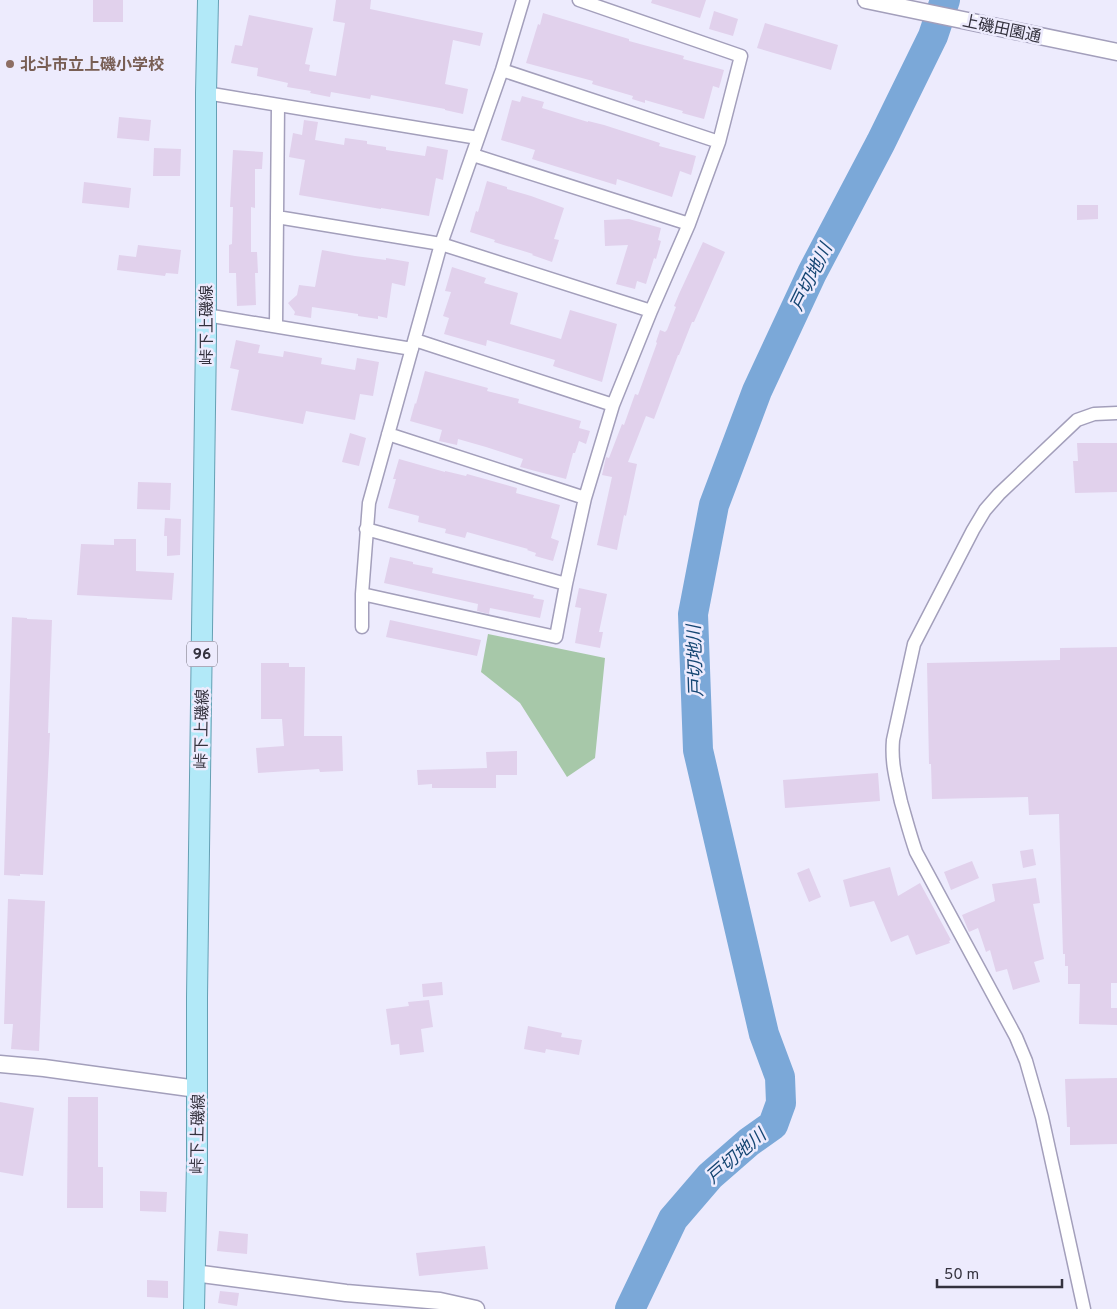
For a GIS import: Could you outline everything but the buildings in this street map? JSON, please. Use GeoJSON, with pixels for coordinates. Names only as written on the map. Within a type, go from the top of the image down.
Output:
{"type":"FeatureCollection","features":[{"type":"Feature","properties":{"kind":"main road","name":"峠下上磯線"},"geometry":{"type":"LineString","coordinates":[[194,1309],[208,0]]}},
{"type":"Feature","properties":{"kind":"street"},"geometry":{"type":"LineString","coordinates":[[362,626],[362,594],[369,503],[441,244],[502,70],[523,0]]}},
{"type":"Feature","properties":{"kind":"street"},"geometry":{"type":"LineString","coordinates":[[362,594],[556,637],[586,498],[613,405],[689,224],[719,142],[740,56],[579,0]]}},
{"type":"Feature","properties":{"kind":"street","name":"上磯田園通"},"geometry":{"type":"LineString","coordinates":[[866,0],[1117,52]]}},
{"type":"Feature","properties":{"kind":"street"},"geometry":{"type":"LineString","coordinates":[[502,70],[719,142]]}},
{"type":"Feature","properties":{"kind":"street"},"geometry":{"type":"LineString","coordinates":[[206,93],[478,138]]}},
{"type":"Feature","properties":{"kind":"street"},"geometry":{"type":"LineString","coordinates":[[276,326],[278,105]]}},
{"type":"Feature","properties":{"kind":"street"},"geometry":{"type":"LineString","coordinates":[[472,155],[689,224]]}},
{"type":"Feature","properties":{"kind":"street"},"geometry":{"type":"LineString","coordinates":[[276,217],[441,244],[651,311]]}},
{"type":"Feature","properties":{"kind":"street"},"geometry":{"type":"LineString","coordinates":[[206,315],[413,344],[613,405]]}},
{"type":"Feature","properties":{"kind":"street"},"geometry":{"type":"LineString","coordinates":[[1084,1309],[1042,1117],[1026,1061],[1016,1037],[916,852],[909,833],[893,768],[892,754],[893,740],[914,644],[984,510],[1077,420],[1094,414],[1117,413]]}},
{"type":"Feature","properties":{"kind":"street"},"geometry":{"type":"LineString","coordinates":[[388,434],[586,498]]}},
{"type":"Feature","properties":{"kind":"street"},"geometry":{"type":"LineString","coordinates":[[366,529],[566,584]]}},
{"type":"Feature","properties":{"kind":"street"},"geometry":{"type":"LineString","coordinates":[[0,1064],[44,1068],[197,1089]]}},
{"type":"Feature","properties":{"kind":"street"},"geometry":{"type":"LineString","coordinates":[[194,1273],[346,1293],[440,1301],[476,1309]]}},
{"type":"Feature","properties":{"kind":"green space"},"geometry":{"type":"Polygon","coordinates":[[[488,634],[605,658],[595,758],[567,777],[520,703],[481,672],[488,634]]]}},
{"type":"Feature","properties":{"kind":"waterway","name":"戸切地川"},"geometry":{"type":"LineString","coordinates":[[630,1309],[673,1219],[710,1176],[749,1142],[773,1125],[781,1103],[780,1077],[764,1034],[698,750],[693,614],[714,505],[757,391],[812,273],[881,142],[933,36],[945,0]]}},
{"type":"Feature","properties":{"kind":"place","name":"北斗市立上磯小学校"},"geometry":{"type":"Point","coordinates":[10,64]}}]}
